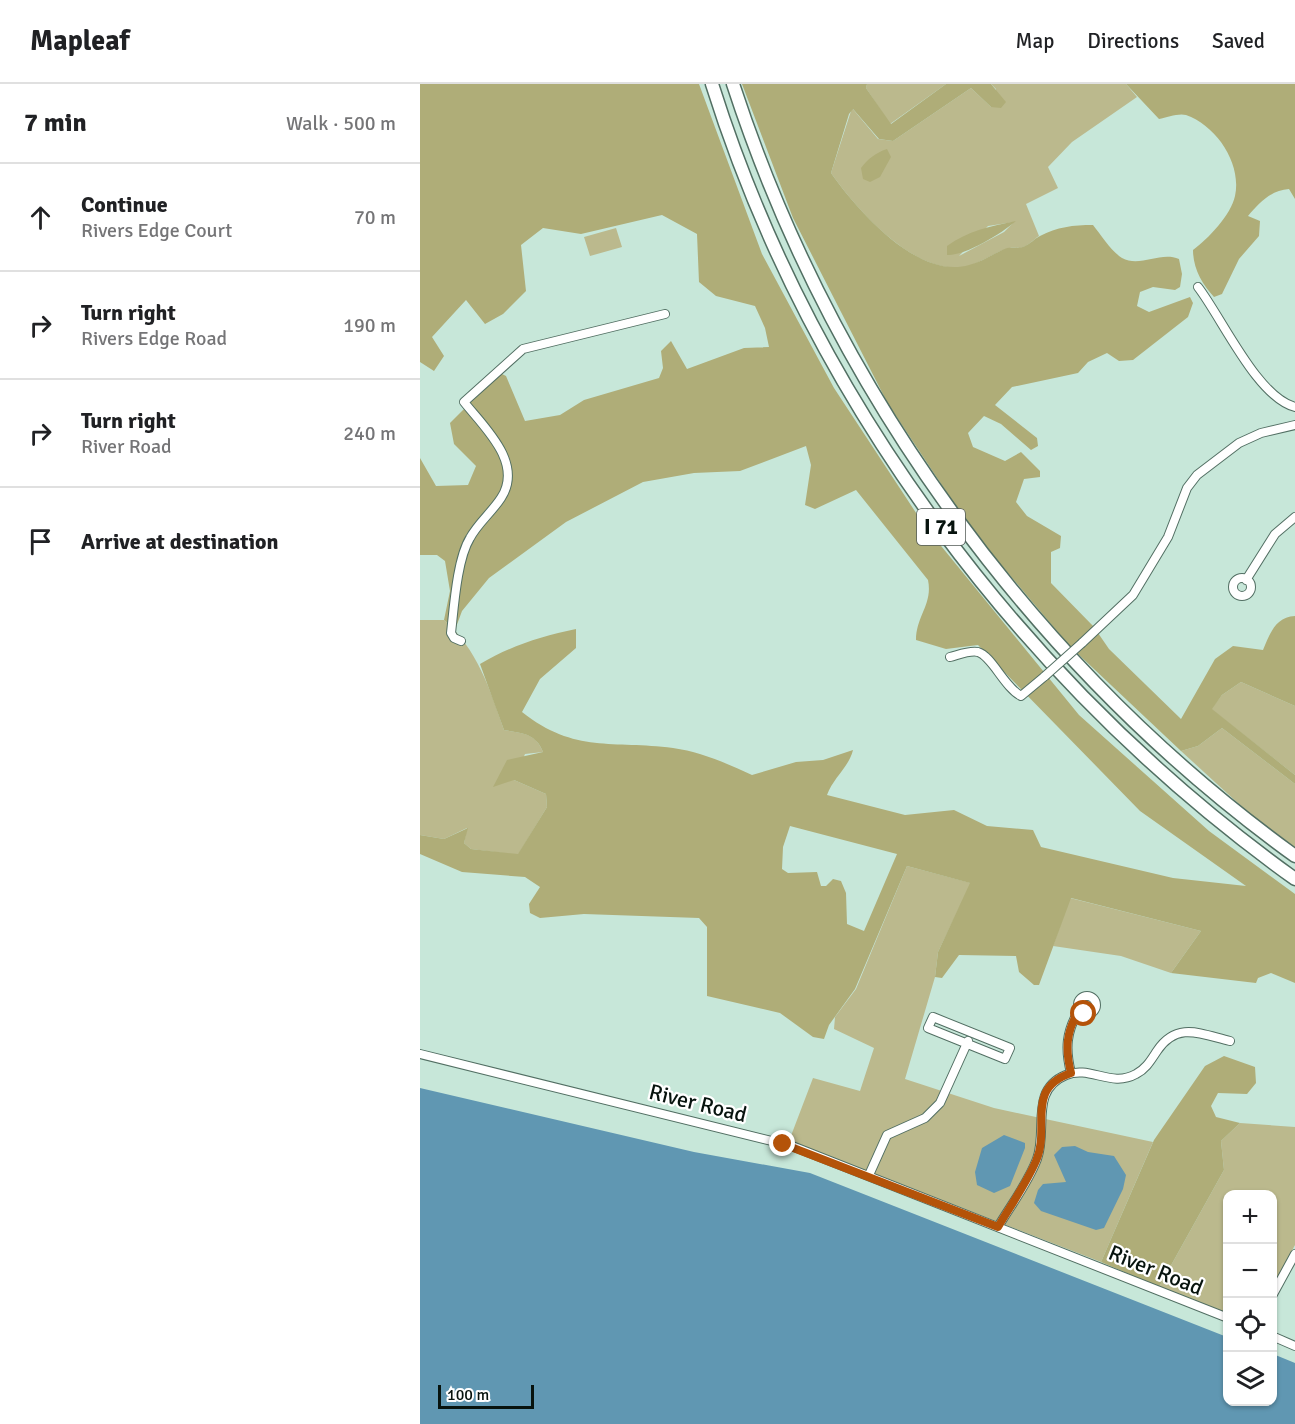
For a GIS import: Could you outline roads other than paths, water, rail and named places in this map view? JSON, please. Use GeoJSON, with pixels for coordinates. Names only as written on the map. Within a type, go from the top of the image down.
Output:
{"type":"FeatureCollection","features":[{"type":"Feature","properties":{"kind":"highway","name":"I 71"},"geometry":{"type":"LineString","coordinates":[[712,84],[757,207],[804,308],[868,422],[926,507],[1008,614],[1083,696],[1168,778],[1295,879]]}},
{"type":"Feature","properties":{"kind":"highway","name":"I 71"},"geometry":{"type":"LineString","coordinates":[[734,84],[780,208],[823,300],[880,404],[959,521],[1023,603],[1090,677],[1198,779],[1295,856]]}},
{"type":"Feature","properties":{"kind":"street"},"geometry":{"type":"LineString","coordinates":[[1198,287],[1251,369],[1286,404],[1295,407]]}},
{"type":"Feature","properties":{"kind":"street"},"geometry":{"type":"LineString","coordinates":[[461,641],[454,638],[451,633],[464,553],[470,538],[502,496],[509,480],[507,463],[498,445],[464,402],[523,349],[665,314]]}},
{"type":"Feature","properties":{"kind":"street"},"geometry":{"type":"LineString","coordinates":[[950,657],[973,652],[981,654],[1010,688],[1021,696],[1046,676],[1132,595],[1168,537],[1187,488],[1197,475],[1223,453],[1249,438],[1295,425]]}},
{"type":"Feature","properties":{"kind":"street"},"geometry":{"type":"LineString","coordinates":[[1246,580],[1275,534],[1295,517]]}},
{"type":"Feature","properties":{"kind":"street"},"geometry":{"type":"LineString","coordinates":[[1071,1073],[1067,1057],[1067,1038],[1079,1010]]}},
{"type":"Feature","properties":{"kind":"street"},"geometry":{"type":"LineString","coordinates":[[933,1017],[971,1032],[1010,1048],[1005,1059],[928,1028],[933,1017]]}},
{"type":"Feature","properties":{"kind":"street"},"geometry":{"type":"LineString","coordinates":[[998,1227],[1036,1162],[1040,1150],[1043,1098],[1052,1084],[1071,1073],[1084,1072],[1110,1080],[1126,1078],[1142,1071],[1163,1043],[1181,1031],[1195,1031],[1230,1041]]}},
{"type":"Feature","properties":{"kind":"street"},"geometry":{"type":"LineString","coordinates":[[869,1175],[887,1135],[925,1118],[940,1103],[971,1032]]}},
{"type":"Feature","properties":{"kind":"street","name":"River Road"},"geometry":{"type":"LineString","coordinates":[[420,1054],[792,1146],[1223,1316]]}},
{"type":"Feature","properties":{"kind":"street"},"geometry":{"type":"LineString","coordinates":[[1277,1287],[1295,1254]]}},
{"type":"Feature","properties":{"kind":"street"},"geometry":{"type":"LineString","coordinates":[[1277,1338],[1295,1346]]}},
{"type":"Feature","properties":{"kind":"water"},"geometry":{"type":"Polygon","coordinates":[[[420,1088],[694,1152],[810,1173],[1223,1335],[1223,1406],[1277,1406],[1277,1356],[1295,1363],[1295,1424],[420,1424],[420,1088]]]}},
{"type":"Feature","properties":{"kind":"water"},"geometry":{"type":"Polygon","coordinates":[[[1004,1135],[1025,1143],[1025,1148],[1010,1186],[994,1193],[977,1185],[975,1172],[982,1148],[1004,1135]]]}},
{"type":"Feature","properties":{"kind":"water"},"geometry":{"type":"Polygon","coordinates":[[[1075,1146],[1088,1152],[1114,1156],[1126,1175],[1123,1189],[1104,1228],[1096,1230],[1041,1211],[1034,1203],[1038,1190],[1043,1184],[1066,1182],[1054,1155],[1062,1147],[1075,1146]]]}}]}
